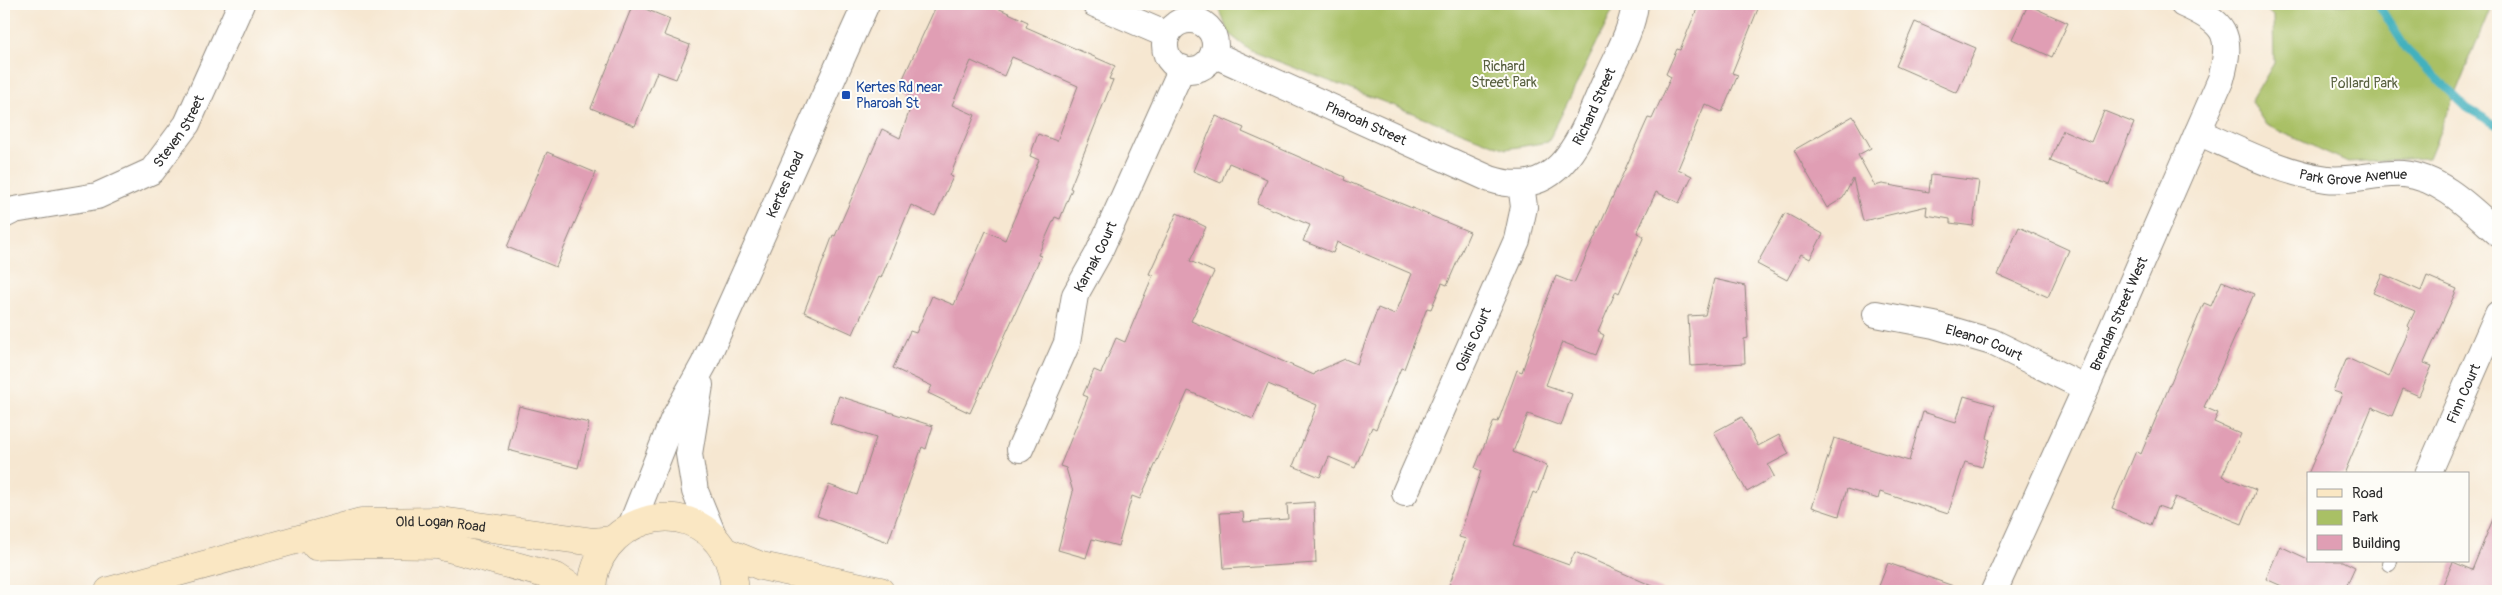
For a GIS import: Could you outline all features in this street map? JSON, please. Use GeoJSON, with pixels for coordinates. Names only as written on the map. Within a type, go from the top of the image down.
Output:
{"type":"FeatureCollection","features":[{"type":"Feature","properties":{"kind":"main road","name":"Old Logan Road"},"geometry":{"type":"LineString","coordinates":[[108,591],[272,548],[361,522],[441,521],[594,542],[621,533],[652,519],[676,519],[697,526],[720,545]]}},
{"type":"Feature","properties":{"kind":"main road"},"geometry":{"type":"LineString","coordinates":[[592,591],[592,578],[599,557],[621,533]]}},
{"type":"Feature","properties":{"kind":"main road","name":"Old Logan Road"},"geometry":{"type":"LineString","coordinates":[[272,548],[366,544],[438,545],[556,577],[577,591]]}},
{"type":"Feature","properties":{"kind":"main road"},"geometry":{"type":"LineString","coordinates":[[720,545],[733,570],[736,591]]}},
{"type":"Feature","properties":{"kind":"main road"},"geometry":{"type":"LineString","coordinates":[[720,545],[761,566],[880,591]]}},
{"type":"Feature","properties":{"kind":"street","name":"Steven Street"},"geometry":{"type":"LineString","coordinates":[[4,215],[14,210],[97,196],[152,171],[188,124],[241,4]]}},
{"type":"Feature","properties":{"kind":"street","name":"Kertes Road"},"geometry":{"type":"LineString","coordinates":[[621,533],[674,420],[704,364],[866,4]]}},
{"type":"Feature","properties":{"kind":"street"},"geometry":{"type":"LineString","coordinates":[[1095,4],[1167,35]]}},
{"type":"Feature","properties":{"kind":"street","name":"Richard Street"},"geometry":{"type":"LineString","coordinates":[[1521,184],[1539,179],[1560,167],[1573,151],[1626,36],[1635,4]]}},
{"type":"Feature","properties":{"kind":"street","name":"Brendan Street West"},"geometry":{"type":"LineString","coordinates":[[1994,591],[2086,388],[2221,79],[2226,61],[2227,46],[2223,31],[2217,21],[2183,4]]}},
{"type":"Feature","properties":{"kind":"street"},"geometry":{"type":"LineString","coordinates":[[1205,13],[1214,40],[1213,54],[1200,68],[1182,68],[1171,61],[1167,55],[1167,35],[1181,21],[1205,13]]}},
{"type":"Feature","properties":{"kind":"street","name":"Pharoah Street"},"geometry":{"type":"LineString","coordinates":[[1213,54],[1490,178],[1507,184],[1521,184]]}},
{"type":"Feature","properties":{"kind":"street","name":"Karnak Court"},"geometry":{"type":"LineString","coordinates":[[1020,449],[1067,342],[1074,296],[1098,254],[1182,68]]}},
{"type":"Feature","properties":{"kind":"street","name":"Park Grove Avenue"},"geometry":{"type":"LineString","coordinates":[[2198,132],[2297,173],[2328,179],[2402,174],[2425,179],[2445,189],[2498,232]]}},
{"type":"Feature","properties":{"kind":"street","name":"Osiris Court"},"geometry":{"type":"LineString","coordinates":[[1405,493],[1517,240],[1524,206],[1521,184]]}},
{"type":"Feature","properties":{"kind":"street","name":"Eleanor Court"},"geometry":{"type":"LineString","coordinates":[[1876,314],[1934,325],[1992,342],[2086,388]]}},
{"type":"Feature","properties":{"kind":"street","name":"Finn Court"},"geometry":{"type":"LineString","coordinates":[[2429,472],[2498,314]]}},
{"type":"Feature","properties":{"kind":"street","name":"Kertes Road"},"geometry":{"type":"LineString","coordinates":[[704,364],[689,454],[695,491],[720,545]]}},
{"type":"Feature","properties":{"kind":"green space","name":"Richard Street Park"},"geometry":{"type":"Polygon","coordinates":[[[1223,4],[1616,4],[1548,142],[1506,149],[1251,51],[1228,33],[1220,10],[1223,4]]]}},
{"type":"Feature","properties":{"kind":"green space","name":"Pollard Park"},"geometry":{"type":"Polygon","coordinates":[[[2260,4],[2492,4],[2429,158],[2348,162],[2266,125],[2251,102],[2274,63],[2273,16],[2260,4]]]}},
{"type":"Feature","properties":{"kind":"building"},"geometry":{"type":"Polygon","coordinates":[[[633,4],[670,19],[664,35],[690,45],[676,79],[657,72],[635,126],[591,108],[633,4]]]}},
{"type":"Feature","properties":{"kind":"building"},"geometry":{"type":"Polygon","coordinates":[[[937,4],[989,4],[1028,22],[1026,27],[1115,66],[1109,79],[1113,80],[1070,188],[1072,189],[1060,219],[1055,217],[1038,255],[1041,256],[970,413],[928,393],[932,386],[893,368],[910,331],[916,333],[932,296],[954,305],[986,231],[1005,240],[1039,160],[1030,156],[1038,134],[1057,141],[1078,86],[1012,57],[1004,76],[971,61],[952,105],[975,115],[950,176],[953,177],[935,216],[911,205],[881,278],[879,277],[853,334],[804,312],[833,235],[835,236],[882,129],[900,138],[913,100],[900,85],[937,4]]]}},
{"type":"Feature","properties":{"kind":"building"},"geometry":{"type":"Polygon","coordinates":[[[1699,4],[1760,4],[1732,73],[1738,75],[1722,112],[1705,104],[1678,169],[1692,176],[1679,203],[1656,192],[1637,233],[1644,236],[1619,293],[1616,291],[1598,332],[1604,335],[1596,355],[1562,342],[1546,385],[1572,394],[1561,426],[1528,414],[1513,452],[1547,466],[1537,494],[1533,492],[1513,545],[1569,565],[1575,552],[1664,591],[1447,591],[1466,539],[1459,537],[1481,471],[1475,468],[1494,421],[1498,422],[1517,370],[1522,372],[1534,333],[1556,276],[1574,283],[1648,118],[1652,119],[1671,77],[1666,74],[1677,49],[1680,50],[1699,4]]]}},
{"type":"Feature","properties":{"kind":"building"},"geometry":{"type":"Polygon","coordinates":[[[2028,5],[2068,23],[2052,57],[2012,39],[2028,5]]]}},
{"type":"Feature","properties":{"kind":"building"},"geometry":{"type":"Polygon","coordinates":[[[1915,22],[1976,48],[1957,93],[1896,66],[1915,22]]]}},
{"type":"Feature","properties":{"kind":"building"},"geometry":{"type":"Polygon","coordinates":[[[2104,111],[2134,123],[2109,185],[2050,161],[2063,130],[2091,142],[2104,111]]]}},
{"type":"Feature","properties":{"kind":"building"},"geometry":{"type":"Polygon","coordinates":[[[1216,116],[1244,128],[1242,132],[1345,177],[1344,180],[1470,232],[1447,285],[1442,283],[1431,309],[1427,308],[1404,369],[1401,368],[1376,429],[1372,427],[1355,468],[1329,457],[1320,477],[1293,466],[1317,405],[1268,384],[1253,419],[1188,391],[1140,499],[1132,496],[1118,546],[1092,539],[1086,558],[1058,550],[1073,492],[1066,468],[1060,466],[1088,397],[1083,395],[1094,370],[1101,373],[1116,338],[1125,342],[1153,275],[1149,274],[1177,213],[1206,227],[1190,261],[1214,272],[1191,321],[1314,375],[1316,372],[1345,359],[1357,364],[1378,308],[1395,315],[1412,274],[1337,242],[1333,253],[1303,241],[1310,225],[1257,203],[1267,179],[1229,163],[1221,183],[1193,171],[1216,116]]]}},
{"type":"Feature","properties":{"kind":"building"},"geometry":{"type":"Polygon","coordinates":[[[1853,116],[1871,148],[1858,155],[1875,186],[1882,184],[1929,192],[1931,175],[1979,181],[1973,226],[1950,223],[1950,219],[1926,215],[1927,206],[1863,221],[1853,179],[1843,198],[1827,208],[1794,150],[1853,116]]]}},
{"type":"Feature","properties":{"kind":"building"},"geometry":{"type":"Polygon","coordinates":[[[547,152],[596,173],[556,267],[507,247],[547,152]]]}},
{"type":"Feature","properties":{"kind":"building"},"geometry":{"type":"Polygon","coordinates":[[[1785,213],[1823,234],[1810,259],[1801,254],[1787,280],[1757,264],[1785,213]]]}},
{"type":"Feature","properties":{"kind":"building"},"geometry":{"type":"Polygon","coordinates":[[[2019,227],[2069,250],[2048,297],[1998,275],[2019,227]]]}},
{"type":"Feature","properties":{"kind":"building"},"geometry":{"type":"Polygon","coordinates":[[[2382,274],[2421,291],[2427,276],[2457,289],[2424,363],[2432,366],[2419,396],[2403,389],[2392,416],[2372,407],[2345,472],[2309,472],[2342,394],[2333,391],[2347,358],[2389,377],[2410,328],[2408,326],[2415,311],[2373,293],[2382,274]]]}},
{"type":"Feature","properties":{"kind":"building"},"geometry":{"type":"Polygon","coordinates":[[[1714,279],[1745,286],[1748,338],[1744,339],[1745,363],[1691,366],[1688,316],[1705,315],[1714,279]]]}},
{"type":"Feature","properties":{"kind":"building"},"geometry":{"type":"Polygon","coordinates":[[[2222,281],[2254,294],[2204,407],[2218,413],[2214,422],[2241,434],[2222,476],[2256,490],[2242,524],[2175,497],[2169,510],[2158,506],[2151,525],[2112,508],[2136,451],[2141,454],[2204,303],[2211,306],[2222,281]]]}},
{"type":"Feature","properties":{"kind":"building"},"geometry":{"type":"Polygon","coordinates":[[[839,396],[933,426],[926,449],[922,447],[888,542],[817,516],[829,485],[857,495],[876,438],[830,423],[839,396]]]}},
{"type":"Feature","properties":{"kind":"building"},"geometry":{"type":"Polygon","coordinates":[[[1964,396],[1995,405],[1987,438],[1990,440],[1982,467],[1965,462],[1948,514],[1880,492],[1878,499],[1847,489],[1839,516],[1812,507],[1834,438],[1909,461],[1923,412],[1956,422],[1964,396]]]}},
{"type":"Feature","properties":{"kind":"building"},"geometry":{"type":"Polygon","coordinates":[[[519,406],[589,423],[578,468],[508,450],[519,406]]]}},
{"type":"Feature","properties":{"kind":"building"},"geometry":{"type":"Polygon","coordinates":[[[1742,417],[1758,446],[1779,435],[1789,454],[1768,465],[1774,476],[1747,492],[1714,432],[1742,417]]]}},
{"type":"Feature","properties":{"kind":"building"},"geometry":{"type":"Polygon","coordinates":[[[1314,502],[1316,563],[1224,569],[1220,513],[1243,512],[1244,522],[1288,519],[1287,504],[1314,502]]]}},
{"type":"Feature","properties":{"kind":"building"},"geometry":{"type":"Polygon","coordinates":[[[2498,507],[2498,591],[2440,591],[2453,562],[2472,570],[2498,507]]]}},
{"type":"Feature","properties":{"kind":"building"},"geometry":{"type":"Polygon","coordinates":[[[2280,546],[2307,559],[2307,562],[2345,562],[2355,567],[2344,591],[2293,591],[2266,579],[2280,546]]]}},
{"type":"Feature","properties":{"kind":"building"},"geometry":{"type":"Polygon","coordinates":[[[1888,563],[1959,588],[1958,591],[1877,591],[1888,563]]]}},
{"type":"Feature","properties":{"kind":"waterway"},"geometry":{"type":"LineString","coordinates":[[2378,4],[2407,50],[2467,108],[2498,126]]}},
{"type":"Feature","properties":{"kind":"place","name":"Kertes Rd near Pharoah St"},"geometry":{"type":"Point","coordinates":[846,95]}}]}
